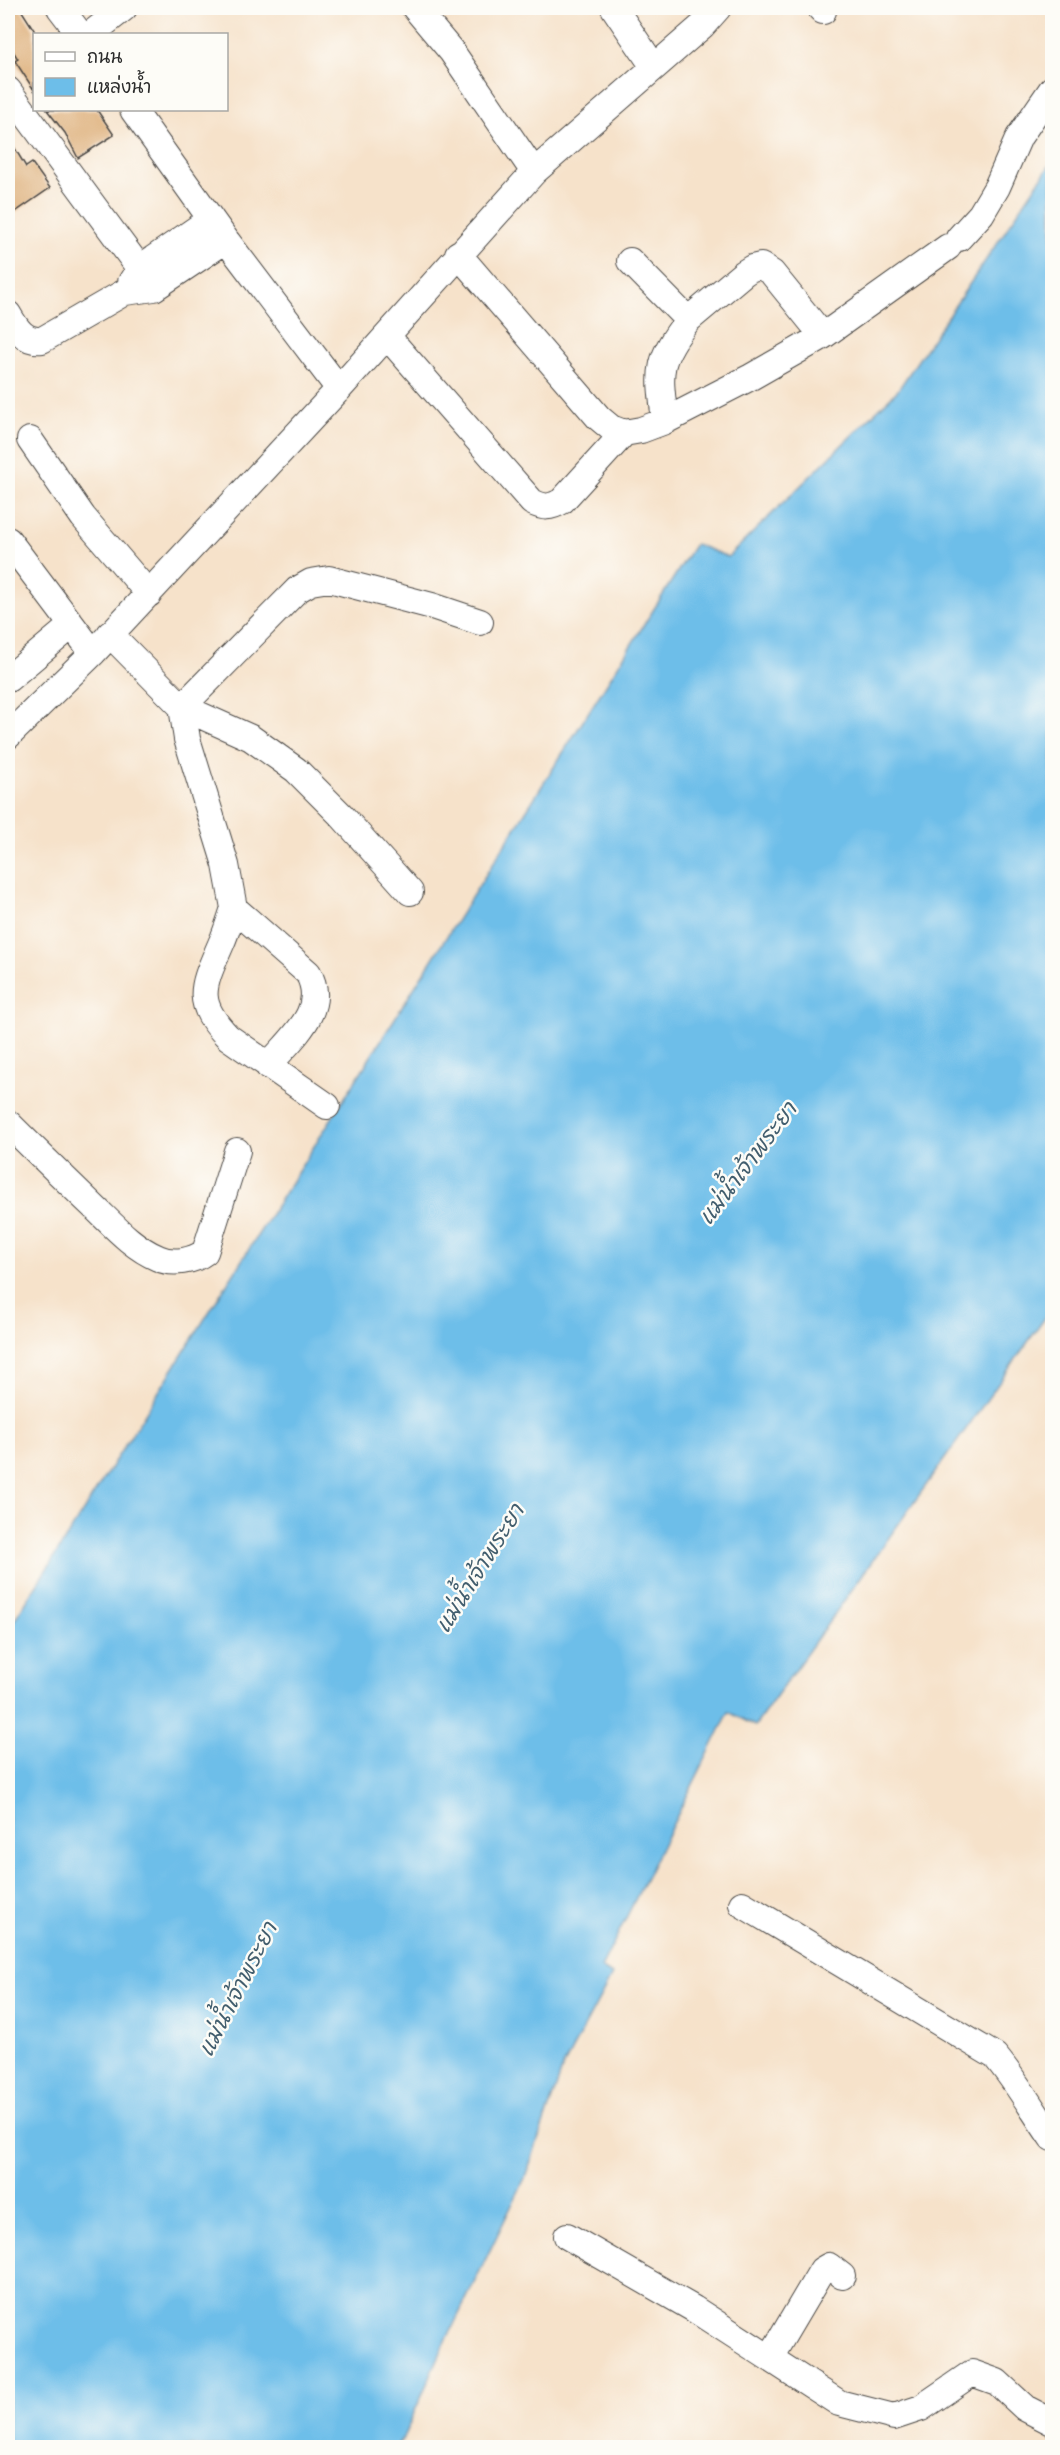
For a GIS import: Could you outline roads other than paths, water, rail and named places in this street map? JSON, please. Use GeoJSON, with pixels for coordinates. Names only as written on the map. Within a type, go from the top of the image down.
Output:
{"type":"FeatureCollection","features":[{"type":"Feature","properties":{"kind":"street"},"geometry":{"type":"LineString","coordinates":[[60,8],[79,33]]}},
{"type":"Feature","properties":{"kind":"street"},"geometry":{"type":"LineString","coordinates":[[92,33],[124,8]]}},
{"type":"Feature","properties":{"kind":"street"},"geometry":{"type":"LineString","coordinates":[[415,8],[458,61],[534,172]]}},
{"type":"Feature","properties":{"kind":"street"},"geometry":{"type":"LineString","coordinates":[[614,8],[654,67]]}},
{"type":"Feature","properties":{"kind":"street"},"geometry":{"type":"LineString","coordinates":[[9,734],[93,653],[149,594],[339,389],[534,172],[702,26],[718,8]]}},
{"type":"Feature","properties":{"kind":"street"},"geometry":{"type":"LineString","coordinates":[[458,254],[599,418],[611,428],[624,433],[641,430],[665,421],[751,377],[823,336],[953,243],[981,214],[997,187],[1018,137],[1053,89]]}},
{"type":"Feature","properties":{"kind":"street"},"geometry":{"type":"LineString","coordinates":[[8,90],[147,278]]}},
{"type":"Feature","properties":{"kind":"street"},"geometry":{"type":"LineString","coordinates":[[134,111],[226,240],[339,389]]}},
{"type":"Feature","properties":{"kind":"street"},"geometry":{"type":"LineString","coordinates":[[147,278],[211,219]]}},
{"type":"Feature","properties":{"kind":"street"},"geometry":{"type":"LineString","coordinates":[[8,314],[25,337],[32,341],[42,340],[147,278],[226,240]]}},
{"type":"Feature","properties":{"kind":"street"},"geometry":{"type":"LineString","coordinates":[[630,261],[688,320]]}},
{"type":"Feature","properties":{"kind":"street"},"geometry":{"type":"LineString","coordinates":[[665,421],[660,384],[662,358],[688,320],[752,268],[761,266],[772,273],[823,336]]}},
{"type":"Feature","properties":{"kind":"street"},"geometry":{"type":"LineString","coordinates":[[387,336],[532,502],[542,507],[552,507],[562,501],[624,433]]}},
{"type":"Feature","properties":{"kind":"street"},"geometry":{"type":"LineString","coordinates":[[30,440],[83,517],[149,594]]}},
{"type":"Feature","properties":{"kind":"street"},"geometry":{"type":"LineString","coordinates":[[8,540],[93,653]]}},
{"type":"Feature","properties":{"kind":"street"},"geometry":{"type":"LineString","coordinates":[[182,707],[297,591],[311,582],[328,579],[352,584],[480,622]]}},
{"type":"Feature","properties":{"kind":"street"},"geometry":{"type":"LineString","coordinates":[[8,679],[71,626]]}},
{"type":"Feature","properties":{"kind":"street"},"geometry":{"type":"LineString","coordinates":[[110,634],[182,707],[251,738],[296,771],[341,815],[410,892]]}},
{"type":"Feature","properties":{"kind":"street"},"geometry":{"type":"LineString","coordinates":[[182,707],[187,739],[226,865],[232,899],[222,944],[210,966],[204,987],[206,1006],[214,1023],[228,1038],[327,1106]]}},
{"type":"Feature","properties":{"kind":"street"},"geometry":{"type":"LineString","coordinates":[[232,899],[308,973],[315,984],[316,998],[311,1013],[268,1066]]}},
{"type":"Feature","properties":{"kind":"street"},"geometry":{"type":"LineString","coordinates":[[8,1123],[138,1248],[160,1260],[195,1259],[205,1252],[237,1151]]}},
{"type":"Feature","properties":{"kind":"street"},"geometry":{"type":"LineString","coordinates":[[742,1904],[995,2056],[1017,2083],[1033,2111],[1053,2138]]}},
{"type":"Feature","properties":{"kind":"street"},"geometry":{"type":"LineString","coordinates":[[567,2236],[694,2309],[839,2403],[894,2417],[921,2408],[972,2373],[997,2382],[1025,2408],[1053,2422]]}},
{"type":"Feature","properties":{"kind":"street"},"geometry":{"type":"LineString","coordinates":[[770,2358],[822,2270],[829,2266],[842,2276]]}},
{"type":"Feature","properties":{"kind":"water","name":"แม่น้ำเจ้าพระยา"},"geometry":{"type":"Polygon","coordinates":[[[1052,162],[1052,1308],[755,1726],[729,1712],[601,1968],[612,1975],[563,2067],[525,2178],[444,2345],[402,2440],[395,2447],[8,2447],[8,1630],[695,544],[728,557],[898,390],[1052,162]]]}}]}
